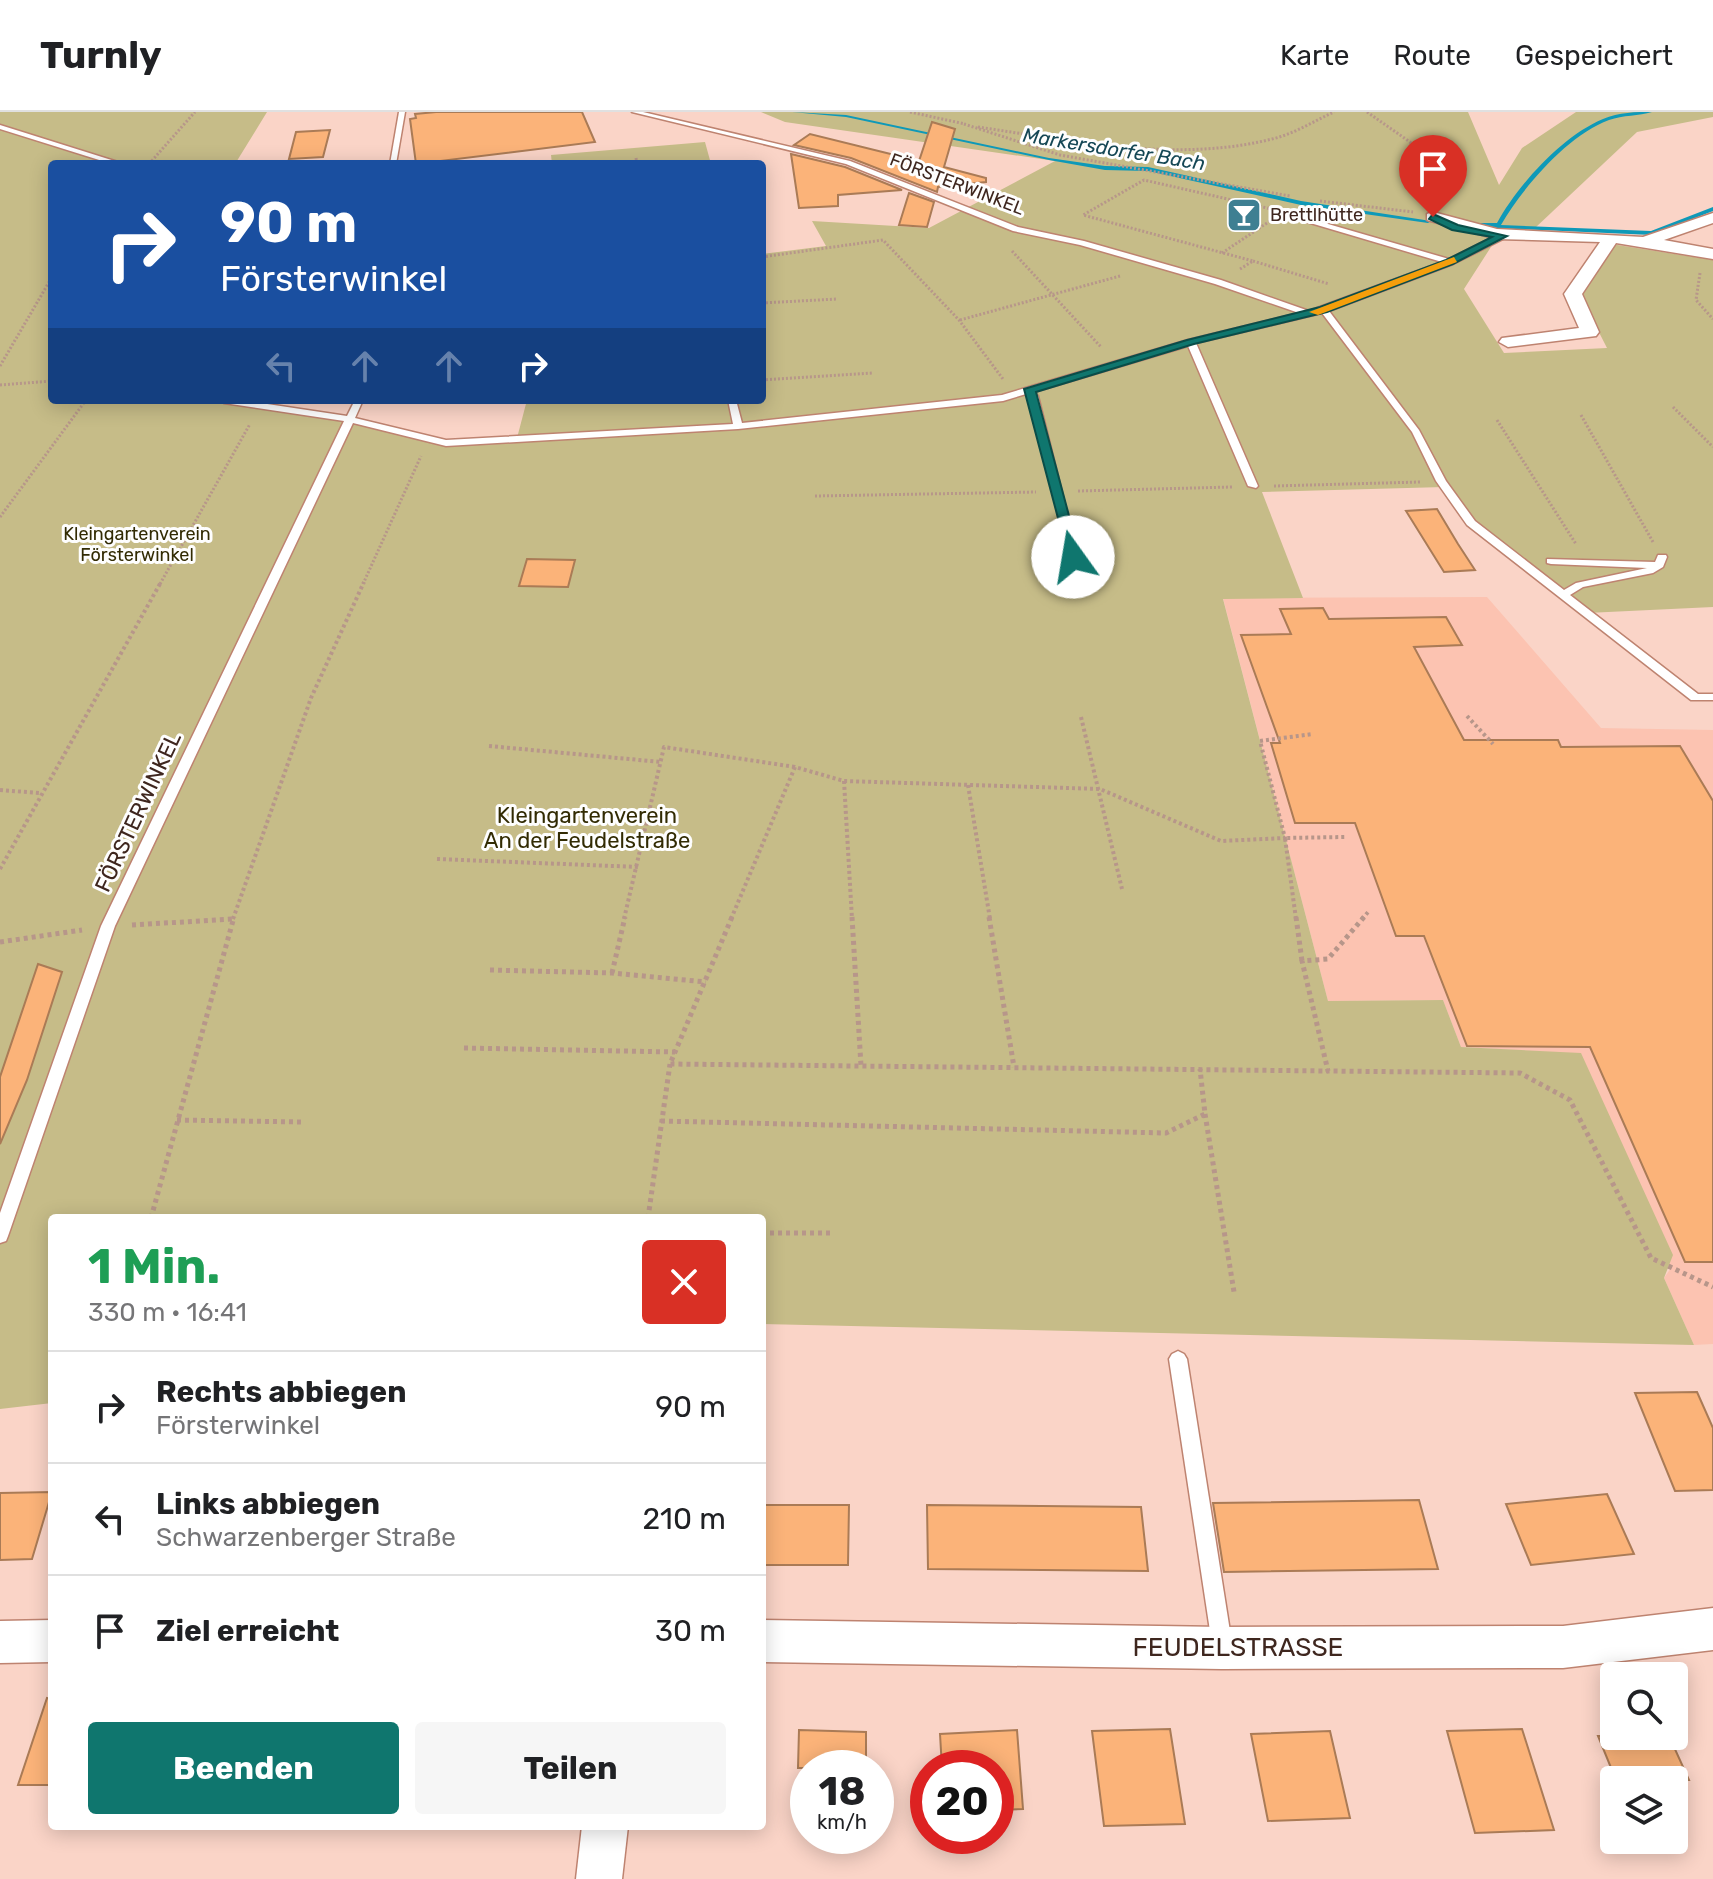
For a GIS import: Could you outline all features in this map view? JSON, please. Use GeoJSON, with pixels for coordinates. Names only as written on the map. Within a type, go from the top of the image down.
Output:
{"type":"FeatureCollection","features":[{"type":"Feature","properties":{"kind":"street"},"geometry":{"type":"LineString","coordinates":[[1431,215],[1456,228],[1502,236],[1611,238],[1708,253]]}},
{"type":"Feature","properties":{"kind":"street"},"geometry":{"type":"LineString","coordinates":[[1644,242],[1713,218]]}},
{"type":"Feature","properties":{"kind":"street"},"geometry":{"type":"LineString","coordinates":[[1508,342],[1590,332],[1573,294],[1611,238]]}},
{"type":"Feature","properties":{"kind":"street","name":"FEUDELSTRASSE"},"geometry":{"type":"LineString","coordinates":[[766,1641],[1222,1648],[1563,1647],[1713,1629]]}},
{"type":"Feature","properties":{"kind":"street"},"geometry":{"type":"LineString","coordinates":[[0,1642],[48,1641]]}},
{"type":"Feature","properties":{"kind":"street"},"geometry":{"type":"LineString","coordinates":[[599,1879],[605,1830]]}},
{"type":"Feature","properties":{"kind":"lane"},"geometry":{"type":"LineString","coordinates":[[394,160],[402,112]]}},
{"type":"Feature","properties":{"kind":"lane","name":"FÖRSTERWINKEL"},"geometry":{"type":"LineString","coordinates":[[635,112],[848,162],[1016,229],[1081,243],[1218,282],[1309,314]]}},
{"type":"Feature","properties":{"kind":"lane"},"geometry":{"type":"LineString","coordinates":[[0,127],[106,160]]}},
{"type":"Feature","properties":{"kind":"lane"},"geometry":{"type":"LineString","coordinates":[[1293,215],[1450,262]]}},
{"type":"Feature","properties":{"kind":"lane"},"geometry":{"type":"LineString","coordinates":[[250,404],[347,419],[446,443],[738,426],[871,414],[1015,395],[1191,342],[1324,310],[1450,262],[1502,236]]}},
{"type":"Feature","properties":{"kind":"lane"},"geometry":{"type":"LineString","coordinates":[[1324,310],[1416,432],[1441,481],[1471,523],[1695,698],[1713,697]]}},
{"type":"Feature","properties":{"kind":"lane"},"geometry":{"type":"LineString","coordinates":[[1191,342],[1253,486]]}},
{"type":"Feature","properties":{"kind":"lane"},"geometry":{"type":"LineString","coordinates":[[1028,391],[1034,396],[1073,557]]}},
{"type":"Feature","properties":{"kind":"lane","name":"FÖRSTERWINKEL"},"geometry":{"type":"LineString","coordinates":[[0,1236],[108,926],[356,404]]}},
{"type":"Feature","properties":{"kind":"lane"},"geometry":{"type":"LineString","coordinates":[[733,404],[738,426]]}},
{"type":"Feature","properties":{"kind":"lane"},"geometry":{"type":"LineString","coordinates":[[1551,561],[1660,561]]}},
{"type":"Feature","properties":{"kind":"lane"},"geometry":{"type":"LineString","coordinates":[[1563,595],[1580,585],[1639,574],[1660,561]]}},
{"type":"Feature","properties":{"kind":"lane"},"geometry":{"type":"LineString","coordinates":[[1178,1359],[1222,1648]]}},
{"type":"Feature","properties":{"kind":"path"},"geometry":{"type":"LineString","coordinates":[[153,160],[195,112]]}},
{"type":"Feature","properties":{"kind":"path"},"geometry":{"type":"LineString","coordinates":[[910,112],[1068,140],[1200,148],[1274,138],[1334,112]]}},
{"type":"Feature","properties":{"kind":"path"},"geometry":{"type":"LineString","coordinates":[[1367,112],[1410,142],[1422,158],[1416,184],[1421,205],[1431,215]]}},
{"type":"Feature","properties":{"kind":"path"},"geometry":{"type":"LineString","coordinates":[[964,124],[1060,155],[1304,198]]}},
{"type":"Feature","properties":{"kind":"path"},"geometry":{"type":"LineString","coordinates":[[1222,253],[1284,212],[1144,180],[1083,215],[1331,284]]}},
{"type":"Feature","properties":{"kind":"path"},"geometry":{"type":"LineString","coordinates":[[1318,200],[1431,215]]}},
{"type":"Feature","properties":{"kind":"path"},"geometry":{"type":"LineString","coordinates":[[766,256],[883,240],[959,320],[1015,395]]}},
{"type":"Feature","properties":{"kind":"path"},"geometry":{"type":"LineString","coordinates":[[1012,251],[1107,353]]}},
{"type":"Feature","properties":{"kind":"path"},"geometry":{"type":"LineString","coordinates":[[1708,253],[1696,300],[1713,319]]}},
{"type":"Feature","properties":{"kind":"path"},"geometry":{"type":"LineString","coordinates":[[1218,282],[1253,261]]}},
{"type":"Feature","properties":{"kind":"path"},"geometry":{"type":"LineString","coordinates":[[959,320],[1156,266]]}},
{"type":"Feature","properties":{"kind":"path"},"geometry":{"type":"LineString","coordinates":[[0,366],[48,284]]}},
{"type":"Feature","properties":{"kind":"path"},"geometry":{"type":"LineString","coordinates":[[766,303],[837,299]]}},
{"type":"Feature","properties":{"kind":"path"},"geometry":{"type":"LineString","coordinates":[[766,380],[872,373]]}},
{"type":"Feature","properties":{"kind":"path"},"geometry":{"type":"LineString","coordinates":[[0,385],[48,381]]}},
{"type":"Feature","properties":{"kind":"path"},"geometry":{"type":"LineString","coordinates":[[0,517],[83,404]]}},
{"type":"Feature","properties":{"kind":"path"},"geometry":{"type":"LineString","coordinates":[[1673,407],[1713,447]]}},
{"type":"Feature","properties":{"kind":"path"},"geometry":{"type":"LineString","coordinates":[[1581,415],[1660,561]]}},
{"type":"Feature","properties":{"kind":"path"},"geometry":{"type":"LineString","coordinates":[[1497,420],[1587,562]]}},
{"type":"Feature","properties":{"kind":"path"},"geometry":{"type":"LineString","coordinates":[[152,1214],[233,919],[311,698],[419,457],[446,443]]}},
{"type":"Feature","properties":{"kind":"path"},"geometry":{"type":"LineString","coordinates":[[0,869],[237,446]]}},
{"type":"Feature","properties":{"kind":"path"},"geometry":{"type":"LineString","coordinates":[[815,496],[1441,481]]}},
{"type":"Feature","properties":{"kind":"path"},"geometry":{"type":"LineString","coordinates":[[1467,716],[1493,744]]}},
{"type":"Feature","properties":{"kind":"path"},"geometry":{"type":"LineString","coordinates":[[1081,717],[1122,889]]}},
{"type":"Feature","properties":{"kind":"path"},"geometry":{"type":"LineString","coordinates":[[1313,734],[1260,741],[1285,838],[1302,961],[1328,1071]]}},
{"type":"Feature","properties":{"kind":"path"},"geometry":{"type":"LineString","coordinates":[[489,746],[661,762]]}},
{"type":"Feature","properties":{"kind":"path"},"geometry":{"type":"LineString","coordinates":[[612,973],[639,867],[664,747],[795,767],[844,781],[1100,789],[1221,841],[1345,837]]}},
{"type":"Feature","properties":{"kind":"path"},"geometry":{"type":"LineString","coordinates":[[649,1214],[670,1064],[795,767]]}},
{"type":"Feature","properties":{"kind":"path"},"geometry":{"type":"LineString","coordinates":[[844,781],[861,1066]]}},
{"type":"Feature","properties":{"kind":"path"},"geometry":{"type":"LineString","coordinates":[[968,785],[1014,1067]]}},
{"type":"Feature","properties":{"kind":"path"},"geometry":{"type":"LineString","coordinates":[[0,790],[40,793]]}},
{"type":"Feature","properties":{"kind":"path"},"geometry":{"type":"LineString","coordinates":[[437,859],[639,867]]}},
{"type":"Feature","properties":{"kind":"path"},"geometry":{"type":"LineString","coordinates":[[1302,961],[1328,959],[1369,911]]}},
{"type":"Feature","properties":{"kind":"path"},"geometry":{"type":"LineString","coordinates":[[0,942],[108,926],[233,919]]}},
{"type":"Feature","properties":{"kind":"path"},"geometry":{"type":"LineString","coordinates":[[490,970],[612,973],[706,982]]}},
{"type":"Feature","properties":{"kind":"path"},"geometry":{"type":"LineString","coordinates":[[464,1048],[675,1052]]}},
{"type":"Feature","properties":{"kind":"path"},"geometry":{"type":"LineString","coordinates":[[670,1064],[1520,1073],[1570,1100],[1651,1258],[1713,1287]]}},
{"type":"Feature","properties":{"kind":"path"},"geometry":{"type":"LineString","coordinates":[[1200,1069],[1234,1292]]}},
{"type":"Feature","properties":{"kind":"path"},"geometry":{"type":"LineString","coordinates":[[661,1121],[1166,1133],[1205,1114]]}},
{"type":"Feature","properties":{"kind":"path"},"geometry":{"type":"LineString","coordinates":[[177,1120],[304,1122]]}},
{"type":"Feature","properties":{"kind":"path"},"geometry":{"type":"LineString","coordinates":[[766,1233],[833,1233]]}},
{"type":"Feature","properties":{"kind":"shaded area"},"geometry":{"type":"Polygon","coordinates":[[[1487,597],[1601,728],[1713,730],[1713,1344],[1694,1345],[1664,1278],[1671,1268],[1581,1054],[1461,1047],[1443,1000],[1328,1001],[1223,598],[1487,597]]]}},
{"type":"Feature","properties":{"kind":"green space","name":"Kleingartenverein An der Feudelstraße"},"geometry":{"type":"Polygon","coordinates":[[[0,112],[267,112],[237,160],[48,160],[48,404],[250,404],[347,419],[446,443],[517,438],[526,404],[766,404],[766,254],[826,246],[812,221],[929,228],[1055,161],[785,122],[761,112],[1468,112],[1499,185],[1522,148],[1576,112],[1713,112],[1713,117],[1637,132],[1535,228],[1506,230],[1498,236],[1464,289],[1504,353],[1607,348],[1580,295],[1611,244],[1713,260],[1713,607],[1587,613],[1471,523],[1444,487],[1262,492],[1303,598],[1223,599],[1328,1001],[1443,1000],[1461,1047],[1581,1053],[1673,1255],[1664,1278],[1694,1345],[766,1324],[766,1214],[48,1214],[48,1403],[0,1409],[0,112]]]}},
{"type":"Feature","properties":{"kind":"green space"},"geometry":{"type":"Polygon","coordinates":[[[705,142],[710,160],[552,160],[551,155],[705,142]]]}},
{"type":"Feature","properties":{"kind":"building"},"geometry":{"type":"Polygon","coordinates":[[[582,112],[595,142],[449,160],[415,160],[410,119],[416,118],[415,114],[582,112]]]}},
{"type":"Feature","properties":{"kind":"building"},"geometry":{"type":"Polygon","coordinates":[[[932,122],[955,129],[944,167],[986,178],[986,182],[938,187],[937,192],[851,158],[794,145],[810,134],[919,161],[932,122]]]}},
{"type":"Feature","properties":{"kind":"building"},"geometry":{"type":"Polygon","coordinates":[[[330,130],[323,157],[289,159],[296,132],[330,130]]]}},
{"type":"Feature","properties":{"kind":"building"},"geometry":{"type":"Polygon","coordinates":[[[791,154],[845,167],[902,190],[838,195],[838,206],[799,208],[791,154]]]}},
{"type":"Feature","properties":{"kind":"building"},"geometry":{"type":"Polygon","coordinates":[[[909,193],[934,202],[927,227],[899,225],[909,193]]]}},
{"type":"Feature","properties":{"kind":"building"},"geometry":{"type":"Polygon","coordinates":[[[1437,509],[1475,570],[1444,572],[1406,511],[1437,509]]]}},
{"type":"Feature","properties":{"kind":"building"},"geometry":{"type":"Polygon","coordinates":[[[527,559],[575,560],[568,587],[519,586],[527,559]]]}},
{"type":"Feature","properties":{"kind":"building"},"geometry":{"type":"Polygon","coordinates":[[[1323,608],[1329,619],[1446,617],[1462,645],[1414,647],[1464,740],[1558,740],[1561,747],[1680,746],[1713,801],[1713,1262],[1685,1262],[1590,1047],[1467,1046],[1424,936],[1396,936],[1355,823],[1295,823],[1271,743],[1280,743],[1241,635],[1291,634],[1280,609],[1323,608]]]}},
{"type":"Feature","properties":{"kind":"building"},"geometry":{"type":"Polygon","coordinates":[[[38,964],[62,972],[27,1080],[0,1144],[0,1077],[38,964]]]}},
{"type":"Feature","properties":{"kind":"building"},"geometry":{"type":"Polygon","coordinates":[[[1697,1392],[1713,1428],[1713,1490],[1675,1491],[1635,1393],[1697,1392]]]}},
{"type":"Feature","properties":{"kind":"building"},"geometry":{"type":"Polygon","coordinates":[[[48,1492],[48,1505],[32,1559],[0,1560],[0,1493],[48,1492]]]}},
{"type":"Feature","properties":{"kind":"building"},"geometry":{"type":"Polygon","coordinates":[[[1607,1494],[1634,1554],[1531,1565],[1506,1504],[1607,1494]]]}},
{"type":"Feature","properties":{"kind":"building"},"geometry":{"type":"Polygon","coordinates":[[[1419,1500],[1438,1569],[1224,1572],[1213,1503],[1419,1500]]]}},
{"type":"Feature","properties":{"kind":"building"},"geometry":{"type":"Polygon","coordinates":[[[766,1505],[849,1505],[848,1565],[766,1565],[766,1505]]]}},
{"type":"Feature","properties":{"kind":"building"},"geometry":{"type":"Polygon","coordinates":[[[927,1505],[1141,1507],[1148,1571],[928,1569],[927,1505]]]}},
{"type":"Feature","properties":{"kind":"building"},"geometry":{"type":"Polygon","coordinates":[[[47,1698],[48,1698],[48,1785],[18,1785],[47,1698]]]}},
{"type":"Feature","properties":{"kind":"building"},"geometry":{"type":"Polygon","coordinates":[[[1170,1729],[1185,1824],[1104,1826],[1092,1731],[1170,1729]]]}},
{"type":"Feature","properties":{"kind":"building"},"geometry":{"type":"Polygon","coordinates":[[[1522,1729],[1554,1830],[1475,1833],[1447,1731],[1522,1729]]]}},
{"type":"Feature","properties":{"kind":"building"},"geometry":{"type":"Polygon","coordinates":[[[799,1730],[866,1732],[866,1750],[798,1750],[799,1730]]]}},
{"type":"Feature","properties":{"kind":"building"},"geometry":{"type":"Polygon","coordinates":[[[1017,1730],[1023,1809],[1014,1809],[1014,1750],[941,1750],[940,1734],[1017,1730]]]}},
{"type":"Feature","properties":{"kind":"building"},"geometry":{"type":"Polygon","coordinates":[[[1330,1731],[1350,1818],[1268,1821],[1251,1734],[1330,1731]]]}},
{"type":"Feature","properties":{"kind":"building"},"geometry":{"type":"Polygon","coordinates":[[[1604,1750],[1675,1750],[1683,1766],[1610,1766],[1604,1750]]]}},
{"type":"Feature","properties":{"kind":"waterway","name":"Markersdorfer Bach"},"geometry":{"type":"LineString","coordinates":[[794,112],[846,116],[1049,159],[1105,168],[1148,169],[1301,203],[1428,221]]}},
{"type":"Feature","properties":{"kind":"waterway"},"geometry":{"type":"LineString","coordinates":[[1494,226],[1499,224],[1529,181],[1586,130],[1606,119],[1650,112]]}},
{"type":"Feature","properties":{"kind":"waterway","name":"Markersdorfer Bach"},"geometry":{"type":"LineString","coordinates":[[1494,226],[1652,233],[1713,209]]}},
{"type":"Feature","properties":{"kind":"waterway","name":"Markersdorfer Bach"},"geometry":{"type":"LineString","coordinates":[[1476,225],[1494,226]]}},
{"type":"Feature","properties":{"kind":"slow traffic"},"geometry":{"type":"LineString","coordinates":[[1314,312],[1454,260]]}},
{"type":"Feature","properties":{"kind":"place","name":"Brettlhütte"},"geometry":{"type":"Point","coordinates":[1244,215]}},
{"type":"Feature","properties":{"kind":"route"},"geometry":{"type":"LineString","coordinates":[[1073,557],[1034,396],[1028,391],[1191,342],[1324,310],[1450,262],[1502,236],[1456,228],[1433,217]]}},
{"type":"Feature","properties":{"kind":"park label","name":"Kleingartenverein Försterwinkel"},"geometry":{"type":"Point","coordinates":[137,544]}}]}
